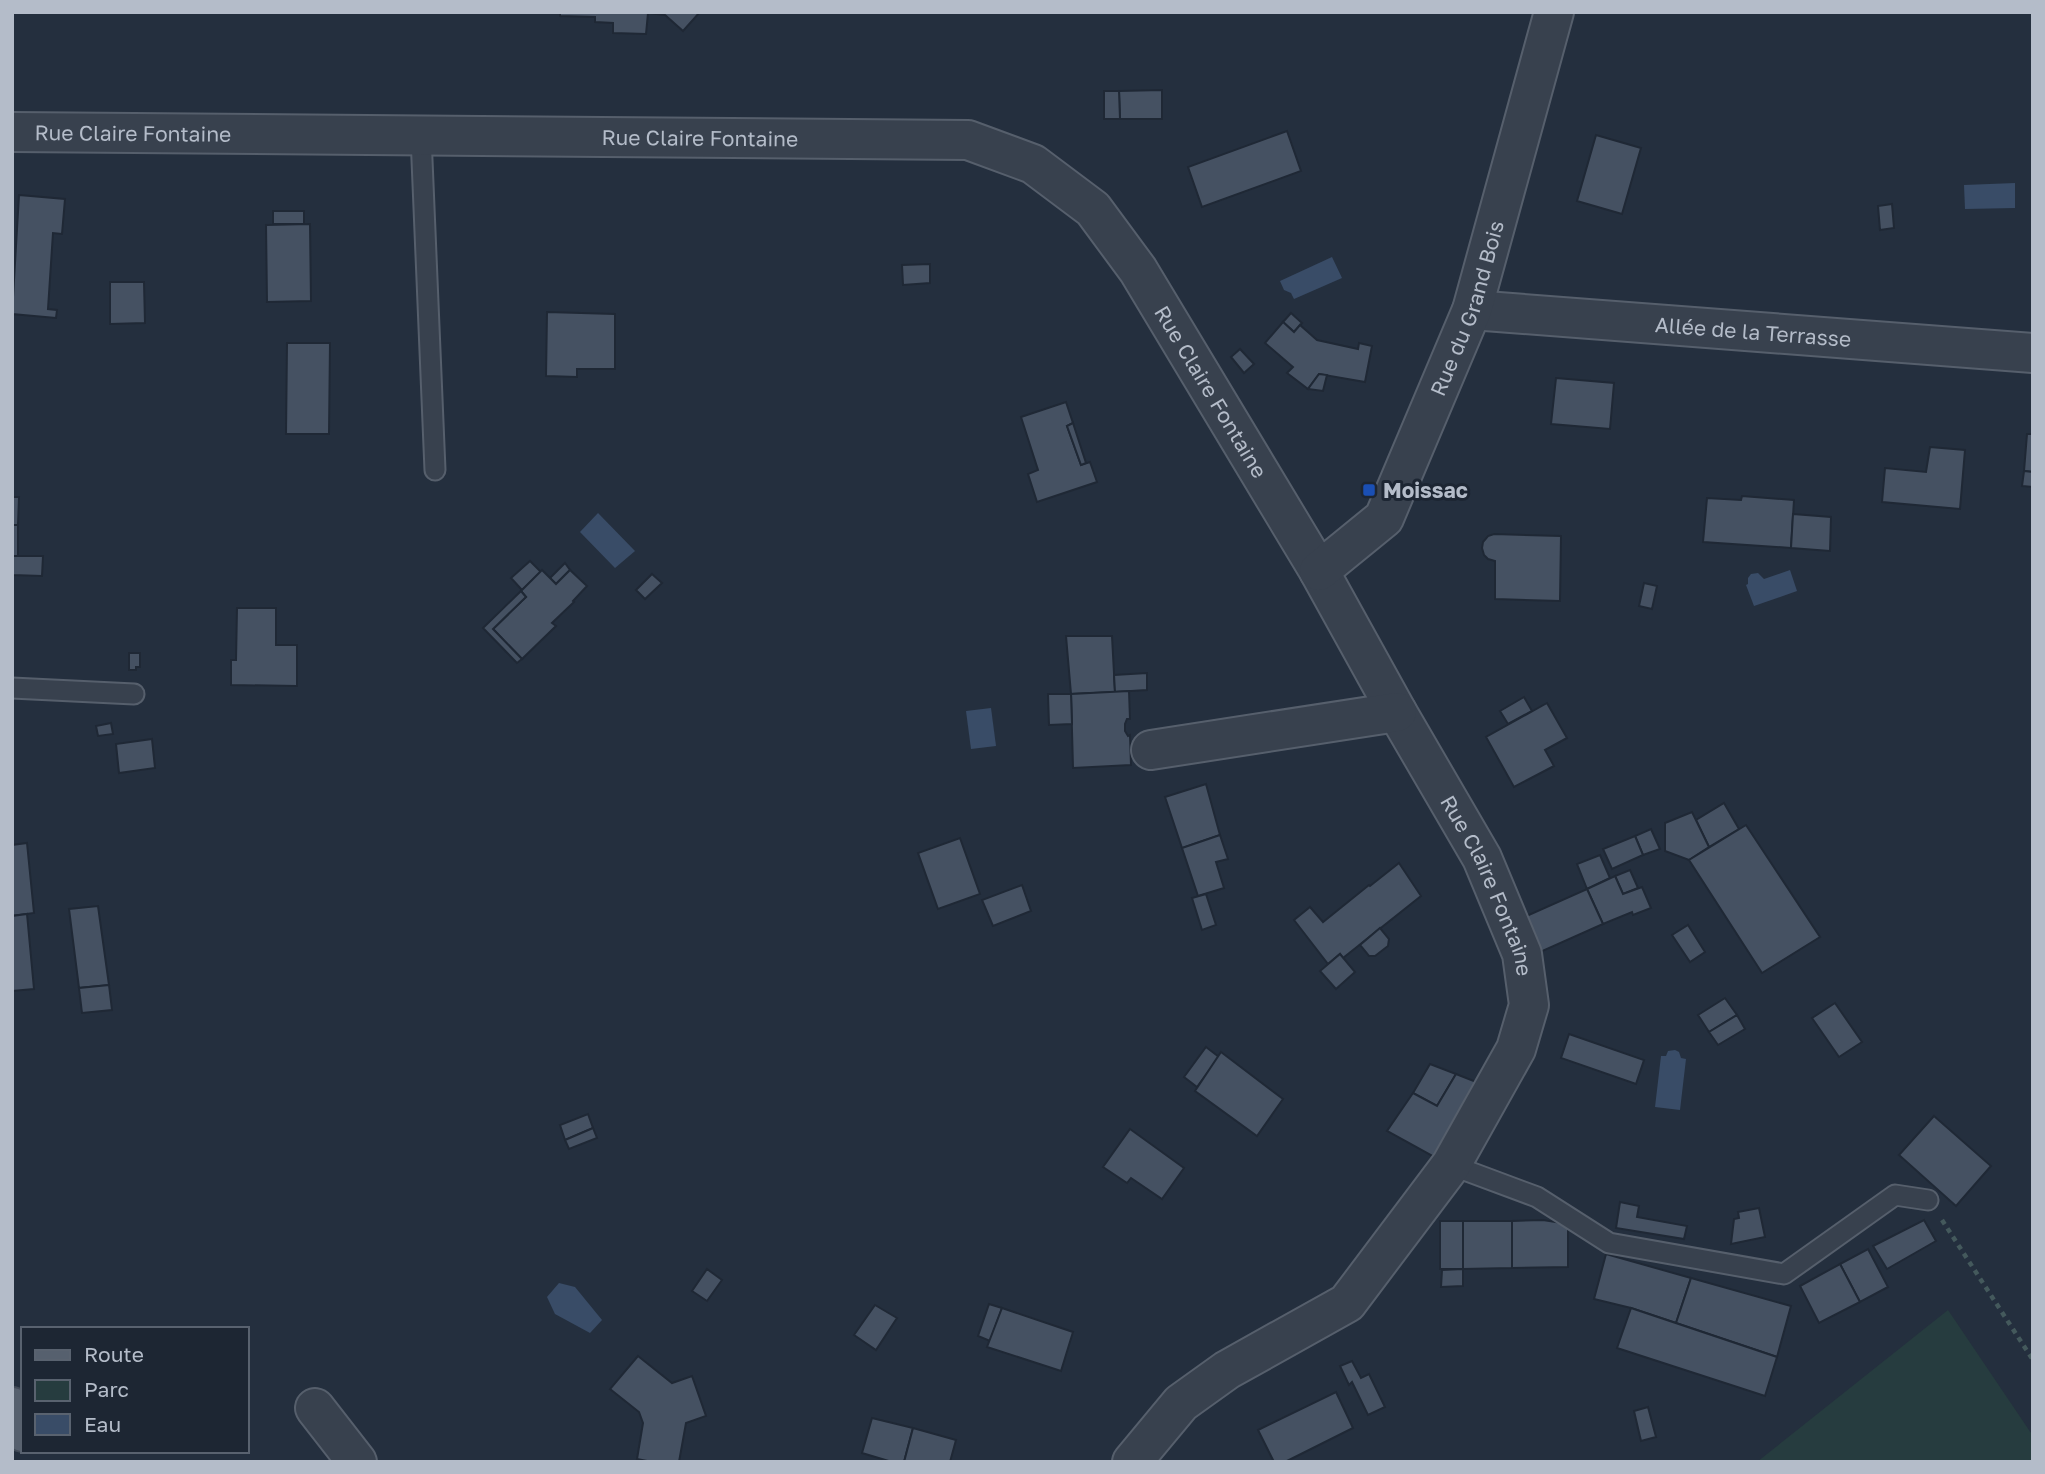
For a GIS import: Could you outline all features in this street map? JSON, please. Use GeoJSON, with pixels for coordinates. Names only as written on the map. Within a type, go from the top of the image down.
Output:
{"type":"FeatureCollection","features":[{"type":"Feature","properties":{"kind":"main road"},"geometry":{"type":"LineString","coordinates":[[12,1407],[21,1427]]}},
{"type":"Feature","properties":{"kind":"street","name":"Rue du Grand Bois"},"geometry":{"type":"LineString","coordinates":[[1319,571],[1384,518],[1472,310],[1554,12]]}},
{"type":"Feature","properties":{"kind":"street","name":"Rue Claire Fontaine"},"geometry":{"type":"LineString","coordinates":[[12,132],[968,140],[1033,164],[1093,209],[1138,270],[1319,571],[1482,858],[1522,954],[1529,1005],[1516,1049],[1451,1166],[1347,1303],[1227,1370],[1181,1403],[1132,1462]]}},
{"type":"Feature","properties":{"kind":"street","name":"Allée de la Terrasse"},"geometry":{"type":"LineString","coordinates":[[1472,310],[2033,353]]}},
{"type":"Feature","properties":{"kind":"street"},"geometry":{"type":"LineString","coordinates":[[1151,750],[1397,712]]}},
{"type":"Feature","properties":{"kind":"street"},"geometry":{"type":"LineString","coordinates":[[316,1408],[357,1462]]}},
{"type":"Feature","properties":{"kind":"lane"},"geometry":{"type":"LineString","coordinates":[[421,136],[435,470]]}},
{"type":"Feature","properties":{"kind":"lane"},"geometry":{"type":"LineString","coordinates":[[12,688],[134,694]]}},
{"type":"Feature","properties":{"kind":"lane"},"geometry":{"type":"LineString","coordinates":[[1451,1166],[1538,1196],[1609,1243],[1784,1273],[1895,1195],[1928,1200]]}},
{"type":"Feature","properties":{"kind":"path"},"geometry":{"type":"LineString","coordinates":[[1928,1200],[2033,1360]]}},
{"type":"Feature","properties":{"kind":"green space"},"geometry":{"type":"Polygon","coordinates":[[[1948,1310],[2033,1436],[2033,1462],[1757,1462],[1948,1310]]]}},
{"type":"Feature","properties":{"kind":"water"},"geometry":{"type":"Polygon","coordinates":[[[2015,183],[2015,208],[1965,209],[1964,185],[2015,183]]]}},
{"type":"Feature","properties":{"kind":"water"},"geometry":{"type":"Polygon","coordinates":[[[1332,257],[1342,278],[1294,299],[1291,293],[1284,290],[1280,281],[1332,257]]]}},
{"type":"Feature","properties":{"kind":"water"},"geometry":{"type":"Polygon","coordinates":[[[598,513],[635,551],[615,568],[580,532],[598,513]]]}},
{"type":"Feature","properties":{"kind":"water"},"geometry":{"type":"Polygon","coordinates":[[[1790,570],[1797,591],[1754,606],[1746,585],[1751,574],[1758,573],[1764,579],[1790,570]]]}},
{"type":"Feature","properties":{"kind":"water"},"geometry":{"type":"Polygon","coordinates":[[[991,708],[996,746],[971,749],[966,711],[991,708]]]}},
{"type":"Feature","properties":{"kind":"water"},"geometry":{"type":"Polygon","coordinates":[[[1675,1050],[1681,1058],[1686,1059],[1680,1110],[1655,1107],[1661,1056],[1675,1050]]]}},
{"type":"Feature","properties":{"kind":"water"},"geometry":{"type":"Polygon","coordinates":[[[559,1283],[575,1287],[602,1320],[590,1333],[555,1314],[547,1297],[559,1283]]]}},
{"type":"Feature","properties":{"kind":"building"},"geometry":{"type":"Polygon","coordinates":[[[560,12],[700,12],[683,31],[665,15],[648,13],[646,34],[613,33],[613,23],[595,22],[595,17],[560,16],[560,12]]]}},
{"type":"Feature","properties":{"kind":"building"},"geometry":{"type":"Polygon","coordinates":[[[1162,90],[1162,119],[1120,119],[1119,91],[1162,90]]]}},
{"type":"Feature","properties":{"kind":"building"},"geometry":{"type":"Polygon","coordinates":[[[1104,91],[1119,91],[1120,119],[1104,119],[1104,91]]]}},
{"type":"Feature","properties":{"kind":"building"},"geometry":{"type":"Polygon","coordinates":[[[1287,131],[1301,171],[1202,207],[1188,167],[1287,131]]]}},
{"type":"Feature","properties":{"kind":"building"},"geometry":{"type":"Polygon","coordinates":[[[1596,135],[1641,148],[1622,214],[1577,201],[1596,135]]]}},
{"type":"Feature","properties":{"kind":"building"},"geometry":{"type":"Polygon","coordinates":[[[19,195],[65,199],[62,234],[53,233],[48,309],[57,310],[56,318],[12,314],[19,195]]]}},
{"type":"Feature","properties":{"kind":"building"},"geometry":{"type":"Polygon","coordinates":[[[1892,204],[1894,228],[1880,230],[1878,206],[1892,204]]]}},
{"type":"Feature","properties":{"kind":"building"},"geometry":{"type":"Polygon","coordinates":[[[273,211],[304,211],[304,224],[273,224],[273,211]]]}},
{"type":"Feature","properties":{"kind":"building"},"geometry":{"type":"Polygon","coordinates":[[[310,224],[311,301],[267,302],[266,225],[310,224]]]}},
{"type":"Feature","properties":{"kind":"building"},"geometry":{"type":"Polygon","coordinates":[[[930,264],[930,283],[903,285],[902,265],[930,264]]]}},
{"type":"Feature","properties":{"kind":"building"},"geometry":{"type":"Polygon","coordinates":[[[110,282],[144,282],[145,323],[110,324],[110,282]]]}},
{"type":"Feature","properties":{"kind":"building"},"geometry":{"type":"Polygon","coordinates":[[[547,312],[615,314],[615,369],[577,369],[577,377],[546,376],[547,312]]]}},
{"type":"Feature","properties":{"kind":"building"},"geometry":{"type":"Polygon","coordinates":[[[1291,313],[1302,323],[1294,332],[1283,322],[1291,313]]]}},
{"type":"Feature","properties":{"kind":"building"},"geometry":{"type":"Polygon","coordinates":[[[1283,322],[1294,332],[1300,325],[1317,340],[1358,349],[1359,343],[1372,346],[1365,382],[1319,374],[1308,389],[1287,373],[1293,367],[1265,343],[1283,322]]]}},
{"type":"Feature","properties":{"kind":"building"},"geometry":{"type":"Polygon","coordinates":[[[287,343],[330,343],[329,434],[286,434],[287,343]]]}},
{"type":"Feature","properties":{"kind":"building"},"geometry":{"type":"Polygon","coordinates":[[[1240,349],[1254,364],[1244,373],[1231,357],[1240,349]]]}},
{"type":"Feature","properties":{"kind":"building"},"geometry":{"type":"Polygon","coordinates":[[[1319,374],[1327,375],[1323,391],[1308,389],[1319,374]]]}},
{"type":"Feature","properties":{"kind":"building"},"geometry":{"type":"Polygon","coordinates":[[[1556,378],[1614,383],[1610,429],[1551,424],[1556,378]]]}},
{"type":"Feature","properties":{"kind":"building"},"geometry":{"type":"Polygon","coordinates":[[[1066,402],[1073,423],[1067,426],[1081,465],[1090,462],[1097,482],[1037,502],[1028,474],[1038,470],[1021,417],[1066,402]]]}},
{"type":"Feature","properties":{"kind":"building"},"geometry":{"type":"Polygon","coordinates":[[[1073,423],[1086,463],[1081,465],[1067,426],[1073,423]]]}},
{"type":"Feature","properties":{"kind":"building"},"geometry":{"type":"Polygon","coordinates":[[[2027,434],[2033,434],[2033,472],[2024,471],[2027,434]]]}},
{"type":"Feature","properties":{"kind":"building"},"geometry":{"type":"Polygon","coordinates":[[[1930,447],[1965,450],[1960,509],[1882,502],[1885,468],[1926,472],[1930,447]]]}},
{"type":"Feature","properties":{"kind":"building"},"geometry":{"type":"Polygon","coordinates":[[[2024,471],[2033,472],[2033,487],[2022,486],[2024,471]]]}},
{"type":"Feature","properties":{"kind":"building"},"geometry":{"type":"Polygon","coordinates":[[[1742,496],[1794,500],[1791,548],[1703,542],[1707,498],[1741,500],[1742,496]]]}},
{"type":"Feature","properties":{"kind":"building"},"geometry":{"type":"Polygon","coordinates":[[[12,497],[19,497],[18,525],[12,525],[12,497]]]}},
{"type":"Feature","properties":{"kind":"building"},"geometry":{"type":"Polygon","coordinates":[[[1793,514],[1831,517],[1830,551],[1791,548],[1793,514]]]}},
{"type":"Feature","properties":{"kind":"building"},"geometry":{"type":"Polygon","coordinates":[[[12,525],[18,525],[18,556],[12,556],[12,525]]]}},
{"type":"Feature","properties":{"kind":"building"},"geometry":{"type":"Polygon","coordinates":[[[1488,536],[1561,536],[1560,601],[1495,599],[1495,561],[1484,555],[1482,548],[1488,536]]]}},
{"type":"Feature","properties":{"kind":"building"},"geometry":{"type":"Polygon","coordinates":[[[12,556],[43,556],[42,576],[12,575],[12,556]]]}},
{"type":"Feature","properties":{"kind":"building"},"geometry":{"type":"Polygon","coordinates":[[[530,561],[541,572],[522,590],[511,578],[530,561]]]}},
{"type":"Feature","properties":{"kind":"building"},"geometry":{"type":"Polygon","coordinates":[[[565,563],[570,570],[556,584],[550,578],[565,563]]]}},
{"type":"Feature","properties":{"kind":"building"},"geometry":{"type":"Polygon","coordinates":[[[542,570],[556,584],[570,570],[587,586],[552,623],[556,626],[522,659],[493,629],[526,597],[521,591],[542,570]]]}},
{"type":"Feature","properties":{"kind":"building"},"geometry":{"type":"Polygon","coordinates":[[[652,574],[662,583],[645,599],[636,590],[652,574]]]}},
{"type":"Feature","properties":{"kind":"building"},"geometry":{"type":"Polygon","coordinates":[[[1644,583],[1657,586],[1652,609],[1639,606],[1644,583]]]}},
{"type":"Feature","properties":{"kind":"building"},"geometry":{"type":"Polygon","coordinates":[[[521,591],[526,597],[493,629],[522,659],[517,663],[483,628],[521,591]]]}},
{"type":"Feature","properties":{"kind":"building"},"geometry":{"type":"Polygon","coordinates":[[[237,608],[276,608],[276,645],[297,645],[297,686],[231,685],[231,660],[236,660],[237,608]]]}},
{"type":"Feature","properties":{"kind":"building"},"geometry":{"type":"Polygon","coordinates":[[[1066,636],[1112,636],[1115,692],[1071,694],[1066,636]]]}},
{"type":"Feature","properties":{"kind":"building"},"geometry":{"type":"Polygon","coordinates":[[[129,653],[140,653],[140,667],[136,667],[136,670],[129,670],[129,653]]]}},
{"type":"Feature","properties":{"kind":"building"},"geometry":{"type":"Polygon","coordinates":[[[1147,673],[1147,690],[1115,692],[1114,675],[1147,673]]]}},
{"type":"Feature","properties":{"kind":"building"},"geometry":{"type":"Polygon","coordinates":[[[1129,691],[1130,719],[1127,719],[1125,731],[1130,735],[1131,765],[1073,768],[1071,694],[1129,691]]]}},
{"type":"Feature","properties":{"kind":"building"},"geometry":{"type":"Polygon","coordinates":[[[1048,694],[1071,694],[1072,724],[1049,725],[1048,694]]]}},
{"type":"Feature","properties":{"kind":"building"},"geometry":{"type":"Polygon","coordinates":[[[1524,697],[1532,711],[1508,724],[1500,711],[1524,697]]]}},
{"type":"Feature","properties":{"kind":"building"},"geometry":{"type":"Polygon","coordinates":[[[1547,703],[1567,738],[1545,750],[1554,766],[1514,787],[1486,737],[1547,703]]]}},
{"type":"Feature","properties":{"kind":"building"},"geometry":{"type":"Polygon","coordinates":[[[111,723],[113,734],[98,736],[96,726],[111,723]]]}},
{"type":"Feature","properties":{"kind":"building"},"geometry":{"type":"Polygon","coordinates":[[[152,739],[155,768],[119,773],[116,744],[152,739]]]}},
{"type":"Feature","properties":{"kind":"building"},"geometry":{"type":"Polygon","coordinates":[[[1206,784],[1220,835],[1182,848],[1165,797],[1206,784]]]}},
{"type":"Feature","properties":{"kind":"building"},"geometry":{"type":"Polygon","coordinates":[[[1724,803],[1739,829],[1709,847],[1696,820],[1724,803]]]}},
{"type":"Feature","properties":{"kind":"building"},"geometry":{"type":"Polygon","coordinates":[[[1692,812],[1709,847],[1689,860],[1665,851],[1665,823],[1692,812]]]}},
{"type":"Feature","properties":{"kind":"building"},"geometry":{"type":"Polygon","coordinates":[[[1746,825],[1820,937],[1762,973],[1689,860],[1746,825]]]}},
{"type":"Feature","properties":{"kind":"building"},"geometry":{"type":"Polygon","coordinates":[[[1651,829],[1660,849],[1643,855],[1635,836],[1651,829]]]}},
{"type":"Feature","properties":{"kind":"building"},"geometry":{"type":"Polygon","coordinates":[[[1220,835],[1228,859],[1216,862],[1224,888],[1198,896],[1182,848],[1220,835]]]}},
{"type":"Feature","properties":{"kind":"building"},"geometry":{"type":"Polygon","coordinates":[[[1635,836],[1643,855],[1612,869],[1603,849],[1635,836]]]}},
{"type":"Feature","properties":{"kind":"building"},"geometry":{"type":"Polygon","coordinates":[[[960,838],[980,894],[938,909],[918,853],[960,838]]]}},
{"type":"Feature","properties":{"kind":"building"},"geometry":{"type":"Polygon","coordinates":[[[27,843],[34,913],[12,916],[12,845],[27,843]]]}},
{"type":"Feature","properties":{"kind":"building"},"geometry":{"type":"Polygon","coordinates":[[[1600,855],[1610,878],[1587,889],[1577,864],[1600,855]]]}},
{"type":"Feature","properties":{"kind":"building"},"geometry":{"type":"Polygon","coordinates":[[[1399,863],[1421,896],[1343,958],[1340,954],[1328,964],[1294,920],[1310,907],[1323,922],[1399,863]]]}},
{"type":"Feature","properties":{"kind":"building"},"geometry":{"type":"Polygon","coordinates":[[[1630,870],[1638,888],[1623,894],[1615,876],[1630,870]]]}},
{"type":"Feature","properties":{"kind":"building"},"geometry":{"type":"Polygon","coordinates":[[[1615,876],[1623,894],[1642,887],[1651,908],[1633,915],[1632,912],[1603,924],[1587,889],[1615,876]]]}},
{"type":"Feature","properties":{"kind":"building"},"geometry":{"type":"Polygon","coordinates":[[[1022,885],[1031,911],[993,926],[982,900],[1022,885]]]}},
{"type":"Feature","properties":{"kind":"building"},"geometry":{"type":"Polygon","coordinates":[[[1587,889],[1603,924],[1538,953],[1522,918],[1587,889]]]}},
{"type":"Feature","properties":{"kind":"building"},"geometry":{"type":"Polygon","coordinates":[[[1206,894],[1216,925],[1202,930],[1192,898],[1206,894]]]}},
{"type":"Feature","properties":{"kind":"building"},"geometry":{"type":"Polygon","coordinates":[[[98,906],[109,985],[79,988],[69,909],[98,906]]]}},
{"type":"Feature","properties":{"kind":"building"},"geometry":{"type":"Polygon","coordinates":[[[27,914],[34,989],[12,991],[12,916],[27,914]]]}},
{"type":"Feature","properties":{"kind":"building"},"geometry":{"type":"Polygon","coordinates":[[[1688,925],[1705,952],[1690,962],[1672,935],[1688,925]]]}},
{"type":"Feature","properties":{"kind":"building"},"geometry":{"type":"Polygon","coordinates":[[[1380,928],[1389,939],[1388,946],[1375,956],[1369,956],[1360,945],[1380,928]]]}},
{"type":"Feature","properties":{"kind":"building"},"geometry":{"type":"Polygon","coordinates":[[[1340,954],[1355,972],[1336,989],[1320,971],[1340,954]]]}},
{"type":"Feature","properties":{"kind":"building"},"geometry":{"type":"Polygon","coordinates":[[[109,985],[112,1010],[82,1013],[79,988],[109,985]]]}},
{"type":"Feature","properties":{"kind":"building"},"geometry":{"type":"Polygon","coordinates":[[[1725,998],[1737,1015],[1709,1032],[1698,1015],[1725,998]]]}},
{"type":"Feature","properties":{"kind":"building"},"geometry":{"type":"Polygon","coordinates":[[[1835,1003],[1862,1042],[1839,1057],[1812,1018],[1835,1003]]]}},
{"type":"Feature","properties":{"kind":"building"},"geometry":{"type":"Polygon","coordinates":[[[1737,1015],[1745,1029],[1718,1045],[1709,1032],[1737,1015]]]}},
{"type":"Feature","properties":{"kind":"building"},"geometry":{"type":"Polygon","coordinates":[[[1569,1034],[1644,1060],[1636,1084],[1561,1058],[1569,1034]]]}},
{"type":"Feature","properties":{"kind":"building"},"geometry":{"type":"Polygon","coordinates":[[[1206,1047],[1219,1057],[1197,1087],[1184,1077],[1206,1047]]]}},
{"type":"Feature","properties":{"kind":"building"},"geometry":{"type":"Polygon","coordinates":[[[1221,1052],[1283,1099],[1257,1136],[1195,1091],[1221,1052]]]}},
{"type":"Feature","properties":{"kind":"building"},"geometry":{"type":"Polygon","coordinates":[[[1430,1064],[1456,1074],[1437,1106],[1413,1093],[1430,1064]]]}},
{"type":"Feature","properties":{"kind":"building"},"geometry":{"type":"Polygon","coordinates":[[[1456,1074],[1484,1085],[1436,1158],[1387,1131],[1413,1093],[1437,1106],[1456,1074]]]}},
{"type":"Feature","properties":{"kind":"building"},"geometry":{"type":"Polygon","coordinates":[[[588,1114],[593,1128],[565,1140],[560,1125],[588,1114]]]}},
{"type":"Feature","properties":{"kind":"building"},"geometry":{"type":"Polygon","coordinates":[[[1934,1116],[1991,1166],[1956,1206],[1899,1155],[1934,1116]]]}},
{"type":"Feature","properties":{"kind":"building"},"geometry":{"type":"Polygon","coordinates":[[[593,1128],[597,1138],[569,1149],[565,1140],[593,1128]]]}},
{"type":"Feature","properties":{"kind":"building"},"geometry":{"type":"Polygon","coordinates":[[[1130,1129],[1184,1168],[1162,1199],[1131,1178],[1127,1183],[1103,1167],[1130,1129]]]}},
{"type":"Feature","properties":{"kind":"building"},"geometry":{"type":"Polygon","coordinates":[[[1620,1202],[1639,1206],[1637,1217],[1687,1226],[1684,1239],[1616,1228],[1620,1202]]]}},
{"type":"Feature","properties":{"kind":"building"},"geometry":{"type":"Polygon","coordinates":[[[1759,1208],[1765,1237],[1731,1244],[1734,1219],[1739,1218],[1738,1212],[1759,1208]]]}},
{"type":"Feature","properties":{"kind":"building"},"geometry":{"type":"Polygon","coordinates":[[[1543,1220],[1568,1224],[1568,1267],[1512,1268],[1512,1221],[1543,1220]]]}},
{"type":"Feature","properties":{"kind":"building"},"geometry":{"type":"Polygon","coordinates":[[[1924,1220],[1936,1241],[1887,1269],[1873,1246],[1924,1220]]]}},
{"type":"Feature","properties":{"kind":"building"},"geometry":{"type":"Polygon","coordinates":[[[1440,1221],[1463,1221],[1463,1269],[1440,1269],[1440,1221]]]}},
{"type":"Feature","properties":{"kind":"building"},"geometry":{"type":"Polygon","coordinates":[[[1463,1221],[1512,1221],[1512,1268],[1463,1269],[1463,1221]]]}},
{"type":"Feature","properties":{"kind":"building"},"geometry":{"type":"Polygon","coordinates":[[[1868,1249],[1888,1287],[1860,1302],[1840,1264],[1868,1249]]]}},
{"type":"Feature","properties":{"kind":"building"},"geometry":{"type":"Polygon","coordinates":[[[1606,1254],[1691,1278],[1676,1323],[1594,1299],[1606,1254]]]}},
{"type":"Feature","properties":{"kind":"building"},"geometry":{"type":"Polygon","coordinates":[[[1840,1264],[1860,1302],[1819,1323],[1800,1286],[1840,1264]]]}},
{"type":"Feature","properties":{"kind":"building"},"geometry":{"type":"Polygon","coordinates":[[[707,1269],[722,1280],[707,1301],[692,1291],[707,1269]]]}},
{"type":"Feature","properties":{"kind":"building"},"geometry":{"type":"Polygon","coordinates":[[[1463,1269],[1463,1286],[1441,1287],[1442,1270],[1463,1269]]]}},
{"type":"Feature","properties":{"kind":"building"},"geometry":{"type":"Polygon","coordinates":[[[1691,1278],[1791,1306],[1777,1357],[1676,1323],[1691,1278]]]}},
{"type":"Feature","properties":{"kind":"building"},"geometry":{"type":"Polygon","coordinates":[[[989,1304],[1002,1308],[990,1341],[978,1336],[989,1304]]]}},
{"type":"Feature","properties":{"kind":"building"},"geometry":{"type":"Polygon","coordinates":[[[875,1305],[897,1318],[876,1350],[854,1335],[875,1305]]]}},
{"type":"Feature","properties":{"kind":"building"},"geometry":{"type":"Polygon","coordinates":[[[1002,1308],[1073,1332],[1061,1371],[987,1347],[1002,1308]]]}},
{"type":"Feature","properties":{"kind":"building"},"geometry":{"type":"Polygon","coordinates":[[[1631,1308],[1777,1357],[1765,1396],[1617,1348],[1631,1308]]]}},
{"type":"Feature","properties":{"kind":"building"},"geometry":{"type":"Polygon","coordinates":[[[638,1356],[672,1383],[692,1376],[706,1416],[686,1423],[679,1462],[637,1459],[643,1423],[639,1412],[610,1389],[638,1356]]]}},
{"type":"Feature","properties":{"kind":"building"},"geometry":{"type":"Polygon","coordinates":[[[1352,1361],[1361,1378],[1369,1374],[1385,1407],[1368,1415],[1352,1382],[1349,1385],[1340,1366],[1352,1361]]]}},
{"type":"Feature","properties":{"kind":"building"},"geometry":{"type":"Polygon","coordinates":[[[1336,1392],[1353,1428],[1285,1462],[1274,1462],[1258,1430],[1336,1392]]]}},
{"type":"Feature","properties":{"kind":"building"},"geometry":{"type":"Polygon","coordinates":[[[1648,1407],[1656,1437],[1641,1441],[1634,1411],[1648,1407]]]}},
{"type":"Feature","properties":{"kind":"building"},"geometry":{"type":"Polygon","coordinates":[[[872,1418],[913,1428],[904,1462],[892,1462],[862,1453],[872,1418]]]}},
{"type":"Feature","properties":{"kind":"building"},"geometry":{"type":"Polygon","coordinates":[[[913,1428],[956,1440],[950,1462],[904,1462],[913,1428]]]}},
{"type":"Feature","properties":{"kind":"place","name":"Moissac"},"geometry":{"type":"Point","coordinates":[1369,490]}}]}
